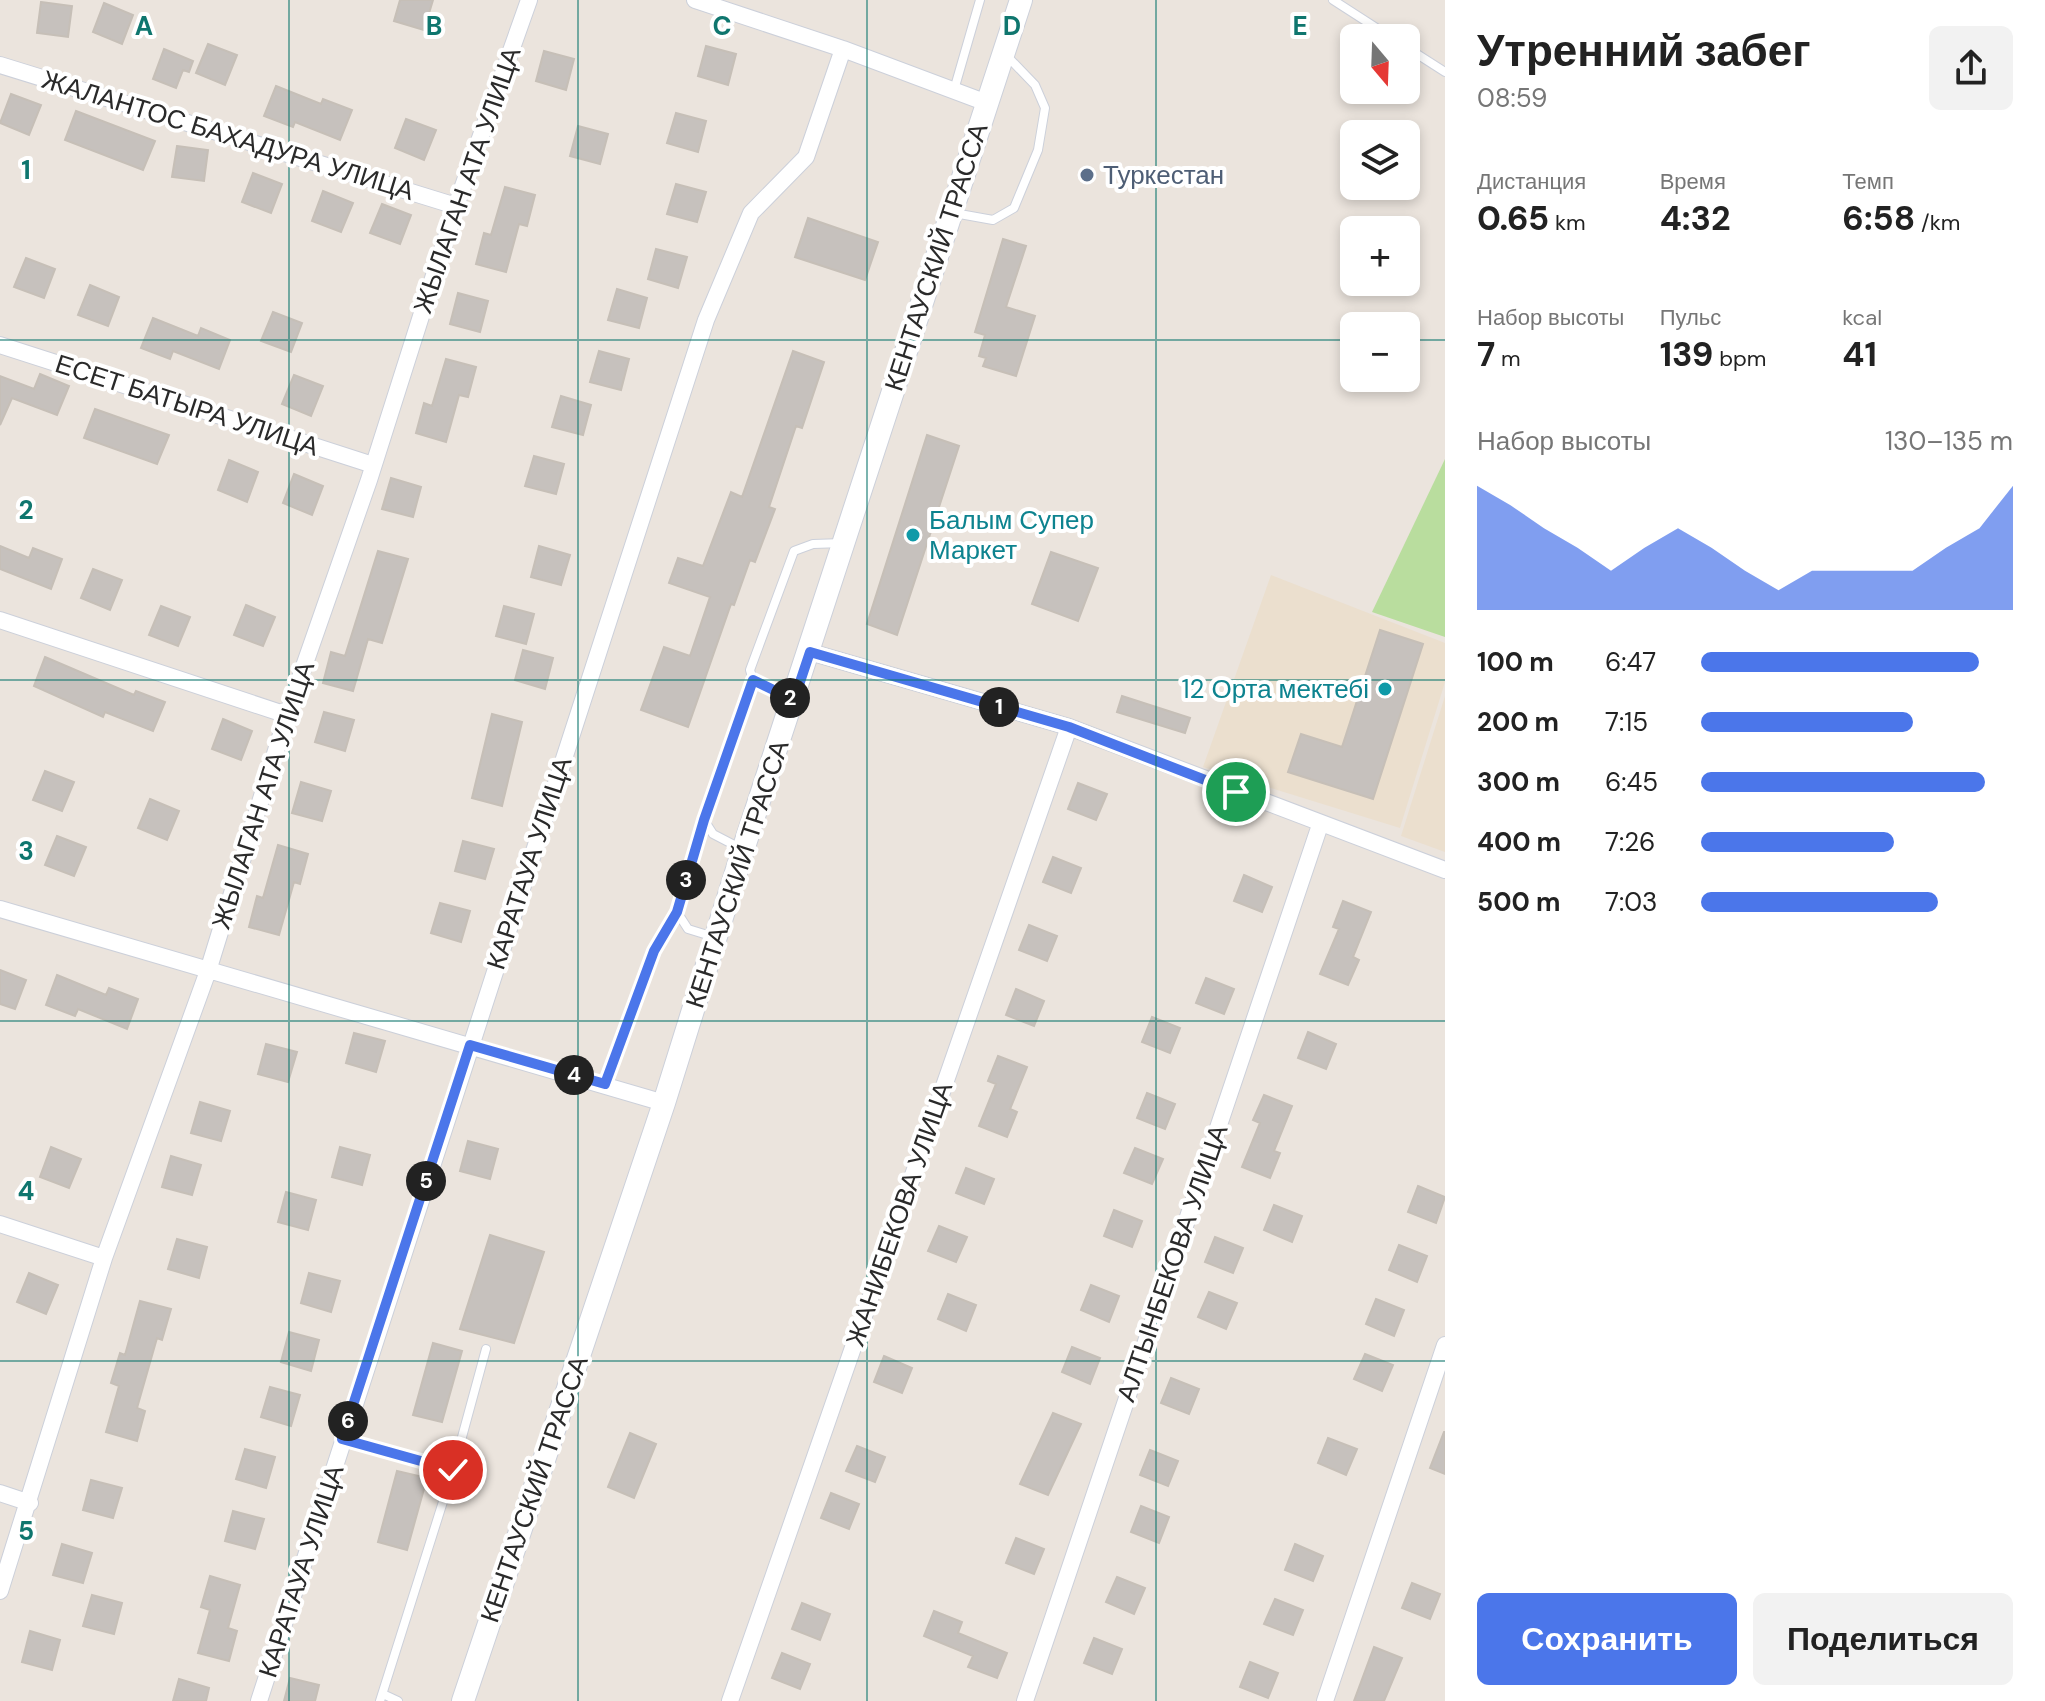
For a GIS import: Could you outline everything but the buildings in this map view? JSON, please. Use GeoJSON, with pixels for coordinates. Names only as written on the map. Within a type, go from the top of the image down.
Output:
{"type":"FeatureCollection","features":[{"type":"Feature","properties":{"kind":"main road","name":"КЕНТАУСКИЙ ТРАССА"},"geometry":{"type":"LineString","coordinates":[[463,1701],[664,1103],[743,850],[1021,0]]}},
{"type":"Feature","properties":{"kind":"street","name":"ЖЫЛАГАН АТА УЛИЦА"},"geometry":{"type":"LineString","coordinates":[[0,1591],[30,1503],[104,1258],[208,971],[287,715],[373,465],[456,206],[529,0]]}},
{"type":"Feature","properties":{"kind":"street"},"geometry":{"type":"LineString","coordinates":[[695,0],[843,49],[987,103]]}},
{"type":"Feature","properties":{"kind":"street","name":"КАРАТАУА УЛИЦА"},"geometry":{"type":"LineString","coordinates":[[259,1701],[706,320],[751,213],[806,157],[843,49]]}},
{"type":"Feature","properties":{"kind":"street","name":"ЖАЛАНТОС БАХАДУРА УЛИЦА"},"geometry":{"type":"LineString","coordinates":[[0,65],[456,206]]}},
{"type":"Feature","properties":{"kind":"street","name":"ЕСЕТ БАТЫРА УЛИЦА"},"geometry":{"type":"LineString","coordinates":[[0,345],[373,465]]}},
{"type":"Feature","properties":{"kind":"street"},"geometry":{"type":"LineString","coordinates":[[0,620],[287,715]]}},
{"type":"Feature","properties":{"kind":"street"},"geometry":{"type":"LineString","coordinates":[[810,652],[1069,727],[1445,870]]}},
{"type":"Feature","properties":{"kind":"street","name":"ЖАНИБЕКОВА УЛИЦА"},"geometry":{"type":"LineString","coordinates":[[730,1701],[1069,727]]}},
{"type":"Feature","properties":{"kind":"street","name":"АЛТЫНБЕКОВА УЛИЦА"},"geometry":{"type":"LineString","coordinates":[[1025,1701],[1320,825]]}},
{"type":"Feature","properties":{"kind":"street"},"geometry":{"type":"LineString","coordinates":[[0,909],[664,1103]]}},
{"type":"Feature","properties":{"kind":"street"},"geometry":{"type":"LineString","coordinates":[[0,1224],[104,1258]]}},
{"type":"Feature","properties":{"kind":"street"},"geometry":{"type":"LineString","coordinates":[[1325,1701],[1445,1345]]}},
{"type":"Feature","properties":{"kind":"street"},"geometry":{"type":"LineString","coordinates":[[0,1493],[30,1503]]}},
{"type":"Feature","properties":{"kind":"lane"},"geometry":{"type":"LineString","coordinates":[[954,90],[980,0]]}},
{"type":"Feature","properties":{"kind":"lane"},"geometry":{"type":"LineString","coordinates":[[1333,0],[1370,24]]}},
{"type":"Feature","properties":{"kind":"lane"},"geometry":{"type":"LineString","coordinates":[[951,213],[993,220],[1014,208],[1038,150],[1045,108],[1035,85],[1004,52]]}},
{"type":"Feature","properties":{"kind":"lane"},"geometry":{"type":"LineString","coordinates":[[1420,56],[1445,72]]}},
{"type":"Feature","properties":{"kind":"lane"},"geometry":{"type":"LineString","coordinates":[[605,1084],[654,951],[677,912],[704,820],[753,680],[750,670],[794,551],[813,544],[843,543]]}},
{"type":"Feature","properties":{"kind":"lane"},"geometry":{"type":"LineString","coordinates":[[753,680],[794,700]]}},
{"type":"Feature","properties":{"kind":"lane"},"geometry":{"type":"LineString","coordinates":[[704,820],[713,834],[743,850]]}},
{"type":"Feature","properties":{"kind":"lane"},"geometry":{"type":"LineString","coordinates":[[677,912],[688,929],[715,937]]}},
{"type":"Feature","properties":{"kind":"lane"},"geometry":{"type":"LineString","coordinates":[[398,1701],[382,1697],[453,1470],[486,1349]]}},
{"type":"Feature","properties":{"kind":"lane"},"geometry":{"type":"LineString","coordinates":[[342,1439],[453,1470]]}},
{"type":"Feature","properties":{"kind":"shaded area"},"geometry":{"type":"Polygon","coordinates":[[[1271,575],[1445,643],[1445,682],[1400,828],[1203,767],[1271,575]]]}},
{"type":"Feature","properties":{"kind":"shaded area"},"geometry":{"type":"Polygon","coordinates":[[[1445,696],[1445,852],[1401,836],[1445,696]]]}},
{"type":"Feature","properties":{"kind":"green space"},"geometry":{"type":"Polygon","coordinates":[[[1445,459],[1445,637],[1372,612],[1445,459]]]}},
{"type":"Feature","properties":{"kind":"place","name":"Туркестан"},"geometry":{"type":"Point","coordinates":[1087,175]}},
{"type":"Feature","properties":{"kind":"place","name":"Балым Супер Маркет"},"geometry":{"type":"Point","coordinates":[913,535]}},
{"type":"Feature","properties":{"kind":"place","name":"12 Орта мектебі"},"geometry":{"type":"Point","coordinates":[1385,689]}},
{"type":"Feature","properties":{"kind":"route"},"geometry":{"type":"LineString","coordinates":[[453,1470],[342,1439],[470,1045],[605,1084],[654,951],[677,912],[704,820],[753,680],[794,700],[810,652],[1069,727],[1236,792]]}}]}
